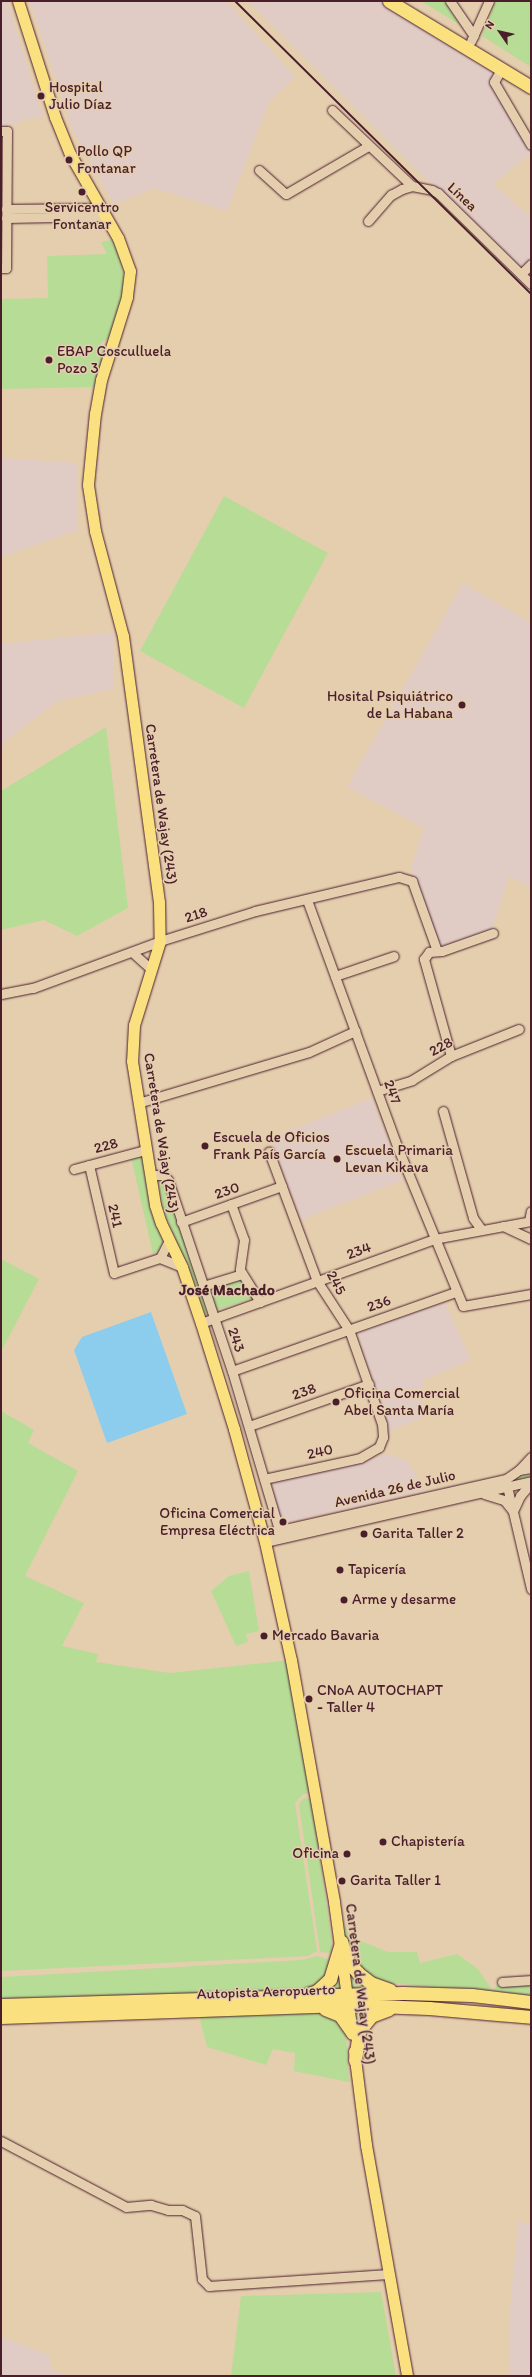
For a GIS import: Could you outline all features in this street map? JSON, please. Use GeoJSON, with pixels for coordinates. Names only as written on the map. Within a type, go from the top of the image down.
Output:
{"type":"FeatureCollection","features":[{"type":"Feature","properties":{"kind":"highway"},"geometry":{"type":"LineString","coordinates":[[389,1],[502,68],[531,87]]}},
{"type":"Feature","properties":{"kind":"highway"},"geometry":{"type":"LineString","coordinates":[[406,1],[473,38],[531,77]]}},
{"type":"Feature","properties":{"kind":"highway"},"geometry":{"type":"LineString","coordinates":[[341,1942],[349,1963],[365,1979],[404,1993]]}},
{"type":"Feature","properties":{"kind":"highway"},"geometry":{"type":"LineString","coordinates":[[302,1996],[317,1991],[330,1979],[341,1942]]}},
{"type":"Feature","properties":{"kind":"highway","name":"Autopista Aeropuerto"},"geometry":{"type":"LineString","coordinates":[[1,2017],[313,2006],[404,1993],[472,1995],[531,2002]]}},
{"type":"Feature","properties":{"kind":"highway","name":"Autopista Aeropuerto"},"geometry":{"type":"LineString","coordinates":[[1,2005],[302,1996],[531,2017]]}},
{"type":"Feature","properties":{"kind":"highway"},"geometry":{"type":"LineString","coordinates":[[313,2006],[340,2015],[352,2032]]}},
{"type":"Feature","properties":{"kind":"highway"},"geometry":{"type":"LineString","coordinates":[[355,2060],[356,2041],[364,2023],[376,2013],[399,2006]]}},
{"type":"Feature","properties":{"kind":"main road","name":"Carretera de Wajay (243)"},"geometry":{"type":"LineString","coordinates":[[18,1],[55,117],[77,168],[103,212],[128,260],[129,284],[100,386],[90,442],[88,485],[95,531],[124,636],[159,902],[160,942],[134,1025],[132,1043],[138,1103],[155,1205],[168,1240],[182,1267],[234,1429],[264,1538],[291,1660],[341,1942],[366,2145],[407,2376]]}},
{"type":"Feature","properties":{"kind":"street"},"geometry":{"type":"LineString","coordinates":[[450,1],[473,38]]}},
{"type":"Feature","properties":{"kind":"street"},"geometry":{"type":"LineString","coordinates":[[473,38],[489,1]]}},
{"type":"Feature","properties":{"kind":"street"},"geometry":{"type":"LineString","coordinates":[[502,68],[494,82],[531,145]]}},
{"type":"Feature","properties":{"kind":"street"},"geometry":{"type":"LineString","coordinates":[[332,110],[368,146],[404,175],[412,186],[391,195],[368,221]]}},
{"type":"Feature","properties":{"kind":"street"},"geometry":{"type":"LineString","coordinates":[[4,131],[3,185],[6,214],[4,268]]}},
{"type":"Feature","properties":{"kind":"street"},"geometry":{"type":"LineString","coordinates":[[259,170],[286,194],[368,146]]}},
{"type":"Feature","properties":{"kind":"street","name":"Línea"},"geometry":{"type":"LineString","coordinates":[[412,186],[438,193],[531,284]]}},
{"type":"Feature","properties":{"kind":"street"},"geometry":{"type":"LineString","coordinates":[[6,214],[103,212]]}},
{"type":"Feature","properties":{"kind":"street"},"geometry":{"type":"LineString","coordinates":[[521,274],[531,264]]}},
{"type":"Feature","properties":{"kind":"street","name":"218"},"geometry":{"type":"LineString","coordinates":[[1,994],[33,988],[160,942],[255,911],[404,877],[412,881],[437,951]]}},
{"type":"Feature","properties":{"kind":"street","name":"247"},"geometry":{"type":"LineString","coordinates":[[307,900],[377,1092],[455,1292]]}},
{"type":"Feature","properties":{"kind":"street"},"geometry":{"type":"LineString","coordinates":[[451,1056],[425,964],[426,955],[493,933]]}},
{"type":"Feature","properties":{"kind":"street"},"geometry":{"type":"LineString","coordinates":[[132,952],[151,969]]}},
{"type":"Feature","properties":{"kind":"street"},"geometry":{"type":"LineString","coordinates":[[335,976],[394,956]]}},
{"type":"Feature","properties":{"kind":"street","name":"228"},"geometry":{"type":"LineString","coordinates":[[377,1092],[412,1080],[451,1056],[519,1029]]}},
{"type":"Feature","properties":{"kind":"street"},"geometry":{"type":"LineString","coordinates":[[138,1103],[309,1052],[355,1031]]}},
{"type":"Feature","properties":{"kind":"street"},"geometry":{"type":"LineString","coordinates":[[442,1110],[474,1218],[481,1229]]}},
{"type":"Feature","properties":{"kind":"street","name":"228"},"geometry":{"type":"LineString","coordinates":[[74,1169],[145,1150]]}},
{"type":"Feature","properties":{"kind":"street","name":"245"},"geometry":{"type":"LineString","coordinates":[[269,1152],[318,1281],[349,1330],[382,1424],[379,1447]]}},
{"type":"Feature","properties":{"kind":"street","name":"241"},"geometry":{"type":"LineString","coordinates":[[89,1165],[114,1273],[160,1258]]}},
{"type":"Feature","properties":{"kind":"street","name":"243"},"geometry":{"type":"LineString","coordinates":[[150,1175],[163,1175],[168,1180],[232,1371],[279,1530]]}},
{"type":"Feature","properties":{"kind":"street","name":"230"},"geometry":{"type":"LineString","coordinates":[[181,1222],[282,1186]]}},
{"type":"Feature","properties":{"kind":"street"},"geometry":{"type":"LineString","coordinates":[[231,1204],[244,1240],[240,1262],[242,1274],[260,1302]]}},
{"type":"Feature","properties":{"kind":"street"},"geometry":{"type":"LineString","coordinates":[[530,1221],[531,1211]]}},
{"type":"Feature","properties":{"kind":"street","name":"234"},"geometry":{"type":"LineString","coordinates":[[200,1323],[434,1239],[530,1221]]}},
{"type":"Feature","properties":{"kind":"street"},"geometry":{"type":"LineString","coordinates":[[502,1226],[531,1239]]}},
{"type":"Feature","properties":{"kind":"street"},"geometry":{"type":"LineString","coordinates":[[168,1240],[160,1258],[182,1267]]}},
{"type":"Feature","properties":{"kind":"street"},"geometry":{"type":"LineString","coordinates":[[203,1286],[242,1274]]}},
{"type":"Feature","properties":{"kind":"street"},"geometry":{"type":"LineString","coordinates":[[455,1292],[463,1306],[531,1294]]}},
{"type":"Feature","properties":{"kind":"street","name":"236"},"geometry":{"type":"LineString","coordinates":[[232,1371],[455,1292]]}},
{"type":"Feature","properties":{"kind":"street","name":"238"},"geometry":{"type":"LineString","coordinates":[[249,1426],[369,1384]]}},
{"type":"Feature","properties":{"kind":"street","name":"240"},"geometry":{"type":"LineString","coordinates":[[264,1479],[360,1458],[379,1447]]}},
{"type":"Feature","properties":{"kind":"street"},"geometry":{"type":"LineString","coordinates":[[519,1470],[531,1457]]}},
{"type":"Feature","properties":{"kind":"street","name":"Avenida 26 de Julio"},"geometry":{"type":"LineString","coordinates":[[264,1538],[279,1530],[483,1493],[507,1483],[519,1470],[531,1468]]}},
{"type":"Feature","properties":{"kind":"street"},"geometry":{"type":"LineString","coordinates":[[512,1511],[520,1496],[531,1482]]}},
{"type":"Feature","properties":{"kind":"street","name":"Avenida 26 de Julio"},"geometry":{"type":"LineString","coordinates":[[264,1538],[507,1483],[531,1482]]}},
{"type":"Feature","properties":{"kind":"street"},"geometry":{"type":"LineString","coordinates":[[507,1483],[512,1511],[531,1589]]}},
{"type":"Feature","properties":{"kind":"street"},"geometry":{"type":"LineString","coordinates":[[483,1493],[504,1500],[512,1511]]}},
{"type":"Feature","properties":{"kind":"street"},"geometry":{"type":"LineString","coordinates":[[502,1982],[531,1980]]}},
{"type":"Feature","properties":{"kind":"street"},"geometry":{"type":"LineString","coordinates":[[1,2141],[126,2207],[151,2205],[168,2210],[182,2210],[195,2216],[202,2279],[209,2286],[388,2274]]}},
{"type":"Feature","properties":{"kind":"shaded area"},"geometry":{"type":"Polygon","coordinates":[[[1,1],[7,1],[43,117],[21,120],[18,124],[3,125],[1,128],[1,1]]]}},
{"type":"Feature","properties":{"kind":"shaded area"},"geometry":{"type":"Polygon","coordinates":[[[30,1],[226,1],[233,8],[295,77],[269,102],[227,211],[154,188],[114,205],[72,128],[30,1]]]}},
{"type":"Feature","properties":{"kind":"shaded area"},"geometry":{"type":"Polygon","coordinates":[[[248,1],[382,1],[498,75],[494,82],[531,145],[531,153],[493,184],[531,218],[531,264],[521,274],[248,1]]]}},
{"type":"Feature","properties":{"kind":"shaded area"},"geometry":{"type":"Polygon","coordinates":[[[1,458],[78,463],[78,530],[1,557],[1,458]]]}},
{"type":"Feature","properties":{"kind":"shaded area","name":"Hosital Psiquiátrico de La Habana"},"geometry":{"type":"Polygon","coordinates":[[[463,583],[531,623],[531,888],[509,876],[492,930],[441,948],[411,868],[424,828],[347,787],[463,583]]]}},
{"type":"Feature","properties":{"kind":"shaded area"},"geometry":{"type":"Polygon","coordinates":[[[114,632],[114,689],[58,701],[6,740],[1,749],[1,644],[114,632]]]}},
{"type":"Feature","properties":{"kind":"shaded area","name":"Escuela Primaria Levan Kikava"},"geometry":{"type":"Polygon","coordinates":[[[372,1098],[403,1180],[301,1220],[270,1138],[372,1098]]]}},
{"type":"Feature","properties":{"kind":"shaded area"},"geometry":{"type":"Polygon","coordinates":[[[445,1302],[471,1360],[423,1380],[422,1418],[387,1431],[358,1333],[445,1302]]]}},
{"type":"Feature","properties":{"kind":"shaded area"},"geometry":{"type":"Polygon","coordinates":[[[391,1454],[408,1462],[426,1490],[281,1524],[272,1483],[391,1454]]]}},
{"type":"Feature","properties":{"kind":"shaded area"},"geometry":{"type":"Polygon","coordinates":[[[518,2221],[531,2225],[531,2376],[509,2376],[510,2312],[518,2221]]]}},
{"type":"Feature","properties":{"kind":"shaded area"},"geometry":{"type":"Polygon","coordinates":[[[1,2337],[49,2355],[51,2369],[67,2376],[1,2376],[1,2337]]]}},
{"type":"Feature","properties":{"kind":"green space"},"geometry":{"type":"Polygon","coordinates":[[[421,1],[444,1],[460,25],[421,1]]]}},
{"type":"Feature","properties":{"kind":"green space"},"geometry":{"type":"Polygon","coordinates":[[[496,1],[531,1],[531,67],[482,36],[496,1]]]}},
{"type":"Feature","properties":{"kind":"green space"},"geometry":{"type":"Polygon","coordinates":[[[112,240],[119,252],[123,273],[123,294],[109,338],[101,343],[105,350],[98,383],[94,387],[1,389],[1,299],[48,298],[47,256],[107,254],[101,242],[112,240]]]}},
{"type":"Feature","properties":{"kind":"green space"},"geometry":{"type":"Polygon","coordinates":[[[224,496],[328,553],[244,708],[140,651],[224,496]]]}},
{"type":"Feature","properties":{"kind":"green space"},"geometry":{"type":"Polygon","coordinates":[[[106,727],[128,908],[77,936],[44,920],[1,930],[1,791],[106,727]]]}},
{"type":"Feature","properties":{"kind":"green space"},"geometry":{"type":"Polygon","coordinates":[[[142,1153],[150,1210],[164,1242],[161,1250],[153,1254],[131,1157],[142,1153]]]}},
{"type":"Feature","properties":{"kind":"green space"},"geometry":{"type":"Polygon","coordinates":[[[163,1179],[210,1312],[204,1315],[192,1277],[164,1212],[158,1180],[163,1179]]]}},
{"type":"Feature","properties":{"kind":"green space"},"geometry":{"type":"Polygon","coordinates":[[[1,1259],[39,1279],[1,1352],[1,1259]]]}},
{"type":"Feature","properties":{"kind":"green space"},"geometry":{"type":"Polygon","coordinates":[[[240,1279],[254,1298],[216,1310],[210,1289],[240,1279]]]}},
{"type":"Feature","properties":{"kind":"green space"},"geometry":{"type":"Polygon","coordinates":[[[1,1411],[34,1430],[28,1443],[78,1471],[25,1576],[84,1603],[62,1646],[98,1654],[96,1662],[170,1673],[291,1660],[314,1790],[302,1795],[295,1803],[317,1951],[308,1956],[1,1971],[1,1411]]]}},
{"type":"Feature","properties":{"kind":"green space"},"geometry":{"type":"Polygon","coordinates":[[[531,1470],[531,1478],[512,1482],[511,1478],[531,1470]]]}},
{"type":"Feature","properties":{"kind":"green space"},"geometry":{"type":"Polygon","coordinates":[[[249,1571],[259,1631],[246,1634],[248,1642],[236,1646],[211,1591],[229,1576],[249,1571]]]}},
{"type":"Feature","properties":{"kind":"green space"},"geometry":{"type":"Polygon","coordinates":[[[304,1798],[311,1799],[332,1942],[332,1953],[320,1952],[299,1804],[304,1798]]]}},
{"type":"Feature","properties":{"kind":"green space"},"geometry":{"type":"Polygon","coordinates":[[[344,1922],[352,1942],[363,1942],[388,1952],[417,1952],[420,1963],[457,1954],[477,1968],[493,1991],[497,1985],[531,1983],[531,1996],[381,1982],[360,1971],[347,1947],[344,1922]]]}},
{"type":"Feature","properties":{"kind":"green space"},"geometry":{"type":"Polygon","coordinates":[[[318,1956],[330,1960],[330,1975],[304,1992],[1,2000],[1,1977],[301,1960],[318,1956]]]}},
{"type":"Feature","properties":{"kind":"green space"},"geometry":{"type":"Polygon","coordinates":[[[348,1965],[382,1990],[351,1991],[348,1965]]]}},
{"type":"Feature","properties":{"kind":"green space"},"geometry":{"type":"Polygon","coordinates":[[[340,1968],[343,1990],[325,1991],[340,1968]]]}},
{"type":"Feature","properties":{"kind":"green space"},"geometry":{"type":"Polygon","coordinates":[[[353,2010],[372,2011],[356,2030],[353,2010]]]}},
{"type":"Feature","properties":{"kind":"green space"},"geometry":{"type":"Polygon","coordinates":[[[317,2011],[330,2013],[346,2034],[349,2082],[294,2071],[295,2053],[273,2049],[266,2065],[207,2047],[199,2015],[317,2011]]]}},
{"type":"Feature","properties":{"kind":"green space"},"geometry":{"type":"Polygon","coordinates":[[[381,2292],[396,2376],[231,2376],[241,2296],[381,2292]]]}},
{"type":"Feature","properties":{"kind":"water"},"geometry":{"type":"Polygon","coordinates":[[[151,1312],[187,1414],[107,1443],[74,1350],[82,1337],[151,1312]]]}},
{"type":"Feature","properties":{"kind":"railway"},"geometry":{"type":"LineString","coordinates":[[235,1],[531,294]]}},
{"type":"Feature","properties":{"kind":"place","name":"Hospital Julio Díaz"},"geometry":{"type":"Point","coordinates":[41,96]}},
{"type":"Feature","properties":{"kind":"place","name":"Pollo QP Fontanar"},"geometry":{"type":"Point","coordinates":[69,160]}},
{"type":"Feature","properties":{"kind":"place","name":"Servicentro Fontanar"},"geometry":{"type":"Point","coordinates":[82,192]}},
{"type":"Feature","properties":{"kind":"place","name":"EBAP Cosculluela Pozo 3"},"geometry":{"type":"Point","coordinates":[49,360]}},
{"type":"Feature","properties":{"kind":"place","name":"Hosital Psiquiátrico de La Habana"},"geometry":{"type":"Point","coordinates":[462,705]}},
{"type":"Feature","properties":{"kind":"place","name":"Escuela de Oficios Frank País García"},"geometry":{"type":"Point","coordinates":[205,1146]}},
{"type":"Feature","properties":{"kind":"place","name":"Escuela Primaria Levan Kikava"},"geometry":{"type":"Point","coordinates":[337,1159]}},
{"type":"Feature","properties":{"kind":"place","name":"Oficina Comercial Abel Santa María"},"geometry":{"type":"Point","coordinates":[336,1402]}},
{"type":"Feature","properties":{"kind":"place","name":"Oficina Comercial Empresa Eléctrica"},"geometry":{"type":"Point","coordinates":[283,1522]}},
{"type":"Feature","properties":{"kind":"place","name":"Garita Taller 2"},"geometry":{"type":"Point","coordinates":[364,1534]}},
{"type":"Feature","properties":{"kind":"place","name":"Tapicería"},"geometry":{"type":"Point","coordinates":[340,1570]}},
{"type":"Feature","properties":{"kind":"place","name":"Arme y desarme"},"geometry":{"type":"Point","coordinates":[344,1600]}},
{"type":"Feature","properties":{"kind":"place","name":"Mercado Bavaria"},"geometry":{"type":"Point","coordinates":[264,1636]}},
{"type":"Feature","properties":{"kind":"place","name":"CNoA AUTOCHAPT - Taller 4"},"geometry":{"type":"Point","coordinates":[309,1699]}},
{"type":"Feature","properties":{"kind":"place","name":"Chapistería"},"geometry":{"type":"Point","coordinates":[383,1842]}},
{"type":"Feature","properties":{"kind":"place","name":"Oficina"},"geometry":{"type":"Point","coordinates":[347,1854]}},
{"type":"Feature","properties":{"kind":"place","name":"Garita Taller 1"},"geometry":{"type":"Point","coordinates":[342,1881]}},
{"type":"Feature","properties":{"kind":"district","name":"José Machado"},"geometry":{"type":"Point","coordinates":[227,1290]}}]}
